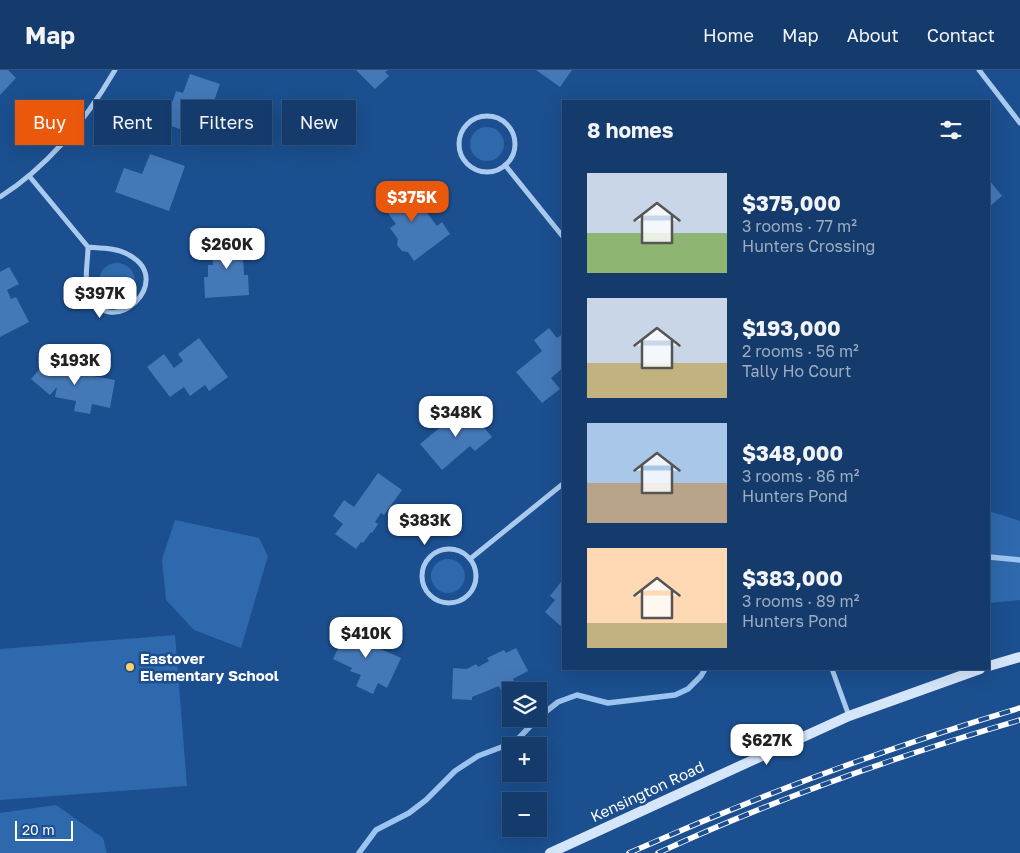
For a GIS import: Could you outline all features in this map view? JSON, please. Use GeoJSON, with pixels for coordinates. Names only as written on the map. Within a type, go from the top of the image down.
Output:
{"type":"FeatureCollection","features":[{"type":"Feature","properties":{"kind":"street"},"geometry":{"type":"LineString","coordinates":[[0,197],[30,177],[84,120],[116,70]]}},
{"type":"Feature","properties":{"kind":"street"},"geometry":{"type":"LineString","coordinates":[[980,70],[1020,122]]}},
{"type":"Feature","properties":{"kind":"street"},"geometry":{"type":"LineString","coordinates":[[494,116],[509,126],[513,133],[514,151],[505,166],[489,172],[472,168],[466,162],[459,146],[463,129],[469,122],[477,118],[494,116]]}},
{"type":"Feature","properties":{"kind":"street"},"geometry":{"type":"LineString","coordinates":[[505,166],[562,236]]}},
{"type":"Feature","properties":{"kind":"street"},"geometry":{"type":"LineString","coordinates":[[30,177],[88,247],[87,286],[94,303],[102,309],[111,312],[122,311],[132,307],[140,300],[146,281],[144,271],[138,262],[129,255],[120,252],[88,247]]}},
{"type":"Feature","properties":{"kind":"street"},"geometry":{"type":"LineString","coordinates":[[470,559],[562,485]]}},
{"type":"Feature","properties":{"kind":"street"},"geometry":{"type":"LineString","coordinates":[[448,548],[464,553],[470,559],[476,575],[475,583],[466,598],[458,602],[441,603],[427,593],[421,577],[422,569],[432,554],[448,548]]}},
{"type":"Feature","properties":{"kind":"street"},"geometry":{"type":"LineString","coordinates":[[990,666],[1020,657]]}},
{"type":"Feature","properties":{"kind":"street"},"geometry":{"type":"LineString","coordinates":[[832,670],[849,716]]}},
{"type":"Feature","properties":{"kind":"street","name":"Kensington Road"},"geometry":{"type":"LineString","coordinates":[[550,853],[849,716],[977,670]]}},
{"type":"Feature","properties":{"kind":"shaded area"},"geometry":{"type":"Polygon","coordinates":[[[487,127],[494,128],[499,132],[503,137],[503,151],[499,156],[494,160],[487,161],[480,160],[475,156],[471,151],[470,144],[471,137],[475,132],[480,128],[487,127]]]}},
{"type":"Feature","properties":{"kind":"shaded area"},"geometry":{"type":"Polygon","coordinates":[[[117,263],[129,269],[135,281],[129,293],[117,299],[105,293],[99,281],[105,269],[117,263]]]}},
{"type":"Feature","properties":{"kind":"shaded area"},"geometry":{"type":"Polygon","coordinates":[[[990,511],[1020,521],[1020,600],[990,603],[990,511]]]}},
{"type":"Feature","properties":{"kind":"shaded area"},"geometry":{"type":"Polygon","coordinates":[[[175,520],[259,538],[268,556],[241,648],[194,630],[166,600],[162,559],[175,520]]]}},
{"type":"Feature","properties":{"kind":"shaded area"},"geometry":{"type":"Polygon","coordinates":[[[448,559],[455,560],[460,564],[464,569],[464,583],[460,588],[455,592],[448,593],[441,592],[436,588],[432,583],[431,576],[432,569],[436,564],[441,560],[448,559]]]}},
{"type":"Feature","properties":{"kind":"shaded area"},"geometry":{"type":"Polygon","coordinates":[[[175,635],[187,786],[0,800],[0,649],[175,635]]]}},
{"type":"Feature","properties":{"kind":"shaded area"},"geometry":{"type":"Polygon","coordinates":[[[56,805],[103,838],[107,853],[0,853],[0,813],[56,805]]]}},
{"type":"Feature","properties":{"kind":"building"},"geometry":{"type":"Polygon","coordinates":[[[0,70],[8,70],[16,78],[0,95],[0,70]]]}},
{"type":"Feature","properties":{"kind":"building"},"geometry":{"type":"Polygon","coordinates":[[[356,70],[388,70],[385,72],[389,76],[375,89],[356,70]]]}},
{"type":"Feature","properties":{"kind":"building"},"geometry":{"type":"Polygon","coordinates":[[[536,70],[572,70],[560,87],[536,70]]]}},
{"type":"Feature","properties":{"kind":"building"},"geometry":{"type":"Polygon","coordinates":[[[190,74],[220,84],[214,100],[181,100],[181,129],[171,126],[171,106],[176,91],[183,93],[190,74]]]}},
{"type":"Feature","properties":{"kind":"building"},"geometry":{"type":"Polygon","coordinates":[[[150,154],[185,166],[169,211],[115,192],[124,168],[142,174],[150,154]]]}},
{"type":"Feature","properties":{"kind":"building"},"geometry":{"type":"Polygon","coordinates":[[[990,181],[1002,196],[990,206],[990,181]]]}},
{"type":"Feature","properties":{"kind":"building"},"geometry":{"type":"Polygon","coordinates":[[[404,183],[437,226],[442,222],[450,234],[414,261],[408,252],[402,251],[397,245],[398,239],[390,228],[396,224],[379,201],[404,183]]]}},
{"type":"Feature","properties":{"kind":"building"},"geometry":{"type":"Polygon","coordinates":[[[242,238],[244,275],[248,275],[249,295],[205,298],[204,277],[208,277],[208,265],[213,265],[212,240],[242,238]]]}},
{"type":"Feature","properties":{"kind":"building"},"geometry":{"type":"Polygon","coordinates":[[[9,267],[19,284],[7,290],[11,299],[16,297],[29,322],[0,337],[0,272],[9,267]]]}},
{"type":"Feature","properties":{"kind":"building"},"geometry":{"type":"Polygon","coordinates":[[[549,328],[557,338],[562,334],[562,369],[551,378],[560,389],[542,403],[516,372],[542,351],[534,340],[549,328]]]}},
{"type":"Feature","properties":{"kind":"building"},"geometry":{"type":"Polygon","coordinates":[[[199,338],[228,377],[209,391],[205,385],[190,396],[184,387],[170,397],[147,367],[164,354],[174,368],[183,361],[178,354],[199,338]]]}},
{"type":"Feature","properties":{"kind":"building"},"geometry":{"type":"Polygon","coordinates":[[[52,355],[64,366],[73,368],[72,372],[115,380],[110,408],[92,404],[90,414],[74,411],[76,401],[55,397],[57,387],[50,395],[31,379],[52,355]]]}},
{"type":"Feature","properties":{"kind":"building"},"geometry":{"type":"Polygon","coordinates":[[[466,406],[492,437],[475,451],[470,446],[442,470],[420,444],[466,406]]]}},
{"type":"Feature","properties":{"kind":"building"},"geometry":{"type":"Polygon","coordinates":[[[378,473],[402,490],[384,515],[381,513],[375,522],[378,524],[372,533],[356,549],[335,534],[343,524],[333,516],[344,500],[354,507],[378,473]]]}},
{"type":"Feature","properties":{"kind":"building"},"geometry":{"type":"Polygon","coordinates":[[[562,581],[562,627],[545,612],[555,600],[550,596],[562,581]]]}},
{"type":"Feature","properties":{"kind":"building"},"geometry":{"type":"Polygon","coordinates":[[[351,621],[372,631],[367,643],[401,658],[387,688],[378,683],[373,694],[356,686],[361,675],[350,671],[352,668],[333,659],[351,621]]]}},
{"type":"Feature","properties":{"kind":"building"},"geometry":{"type":"Polygon","coordinates":[[[516,648],[528,671],[513,679],[515,682],[502,682],[502,693],[499,686],[472,697],[472,700],[452,699],[453,668],[467,669],[476,664],[478,667],[489,661],[487,658],[504,650],[506,653],[516,648]]]}},
{"type":"Feature","properties":{"kind":"waterway"},"geometry":{"type":"LineString","coordinates":[[990,557],[1020,560]]}},
{"type":"Feature","properties":{"kind":"waterway"},"geometry":{"type":"LineString","coordinates":[[547,711],[558,702],[577,695],[608,703],[675,695],[688,689],[704,670]]}},
{"type":"Feature","properties":{"kind":"waterway"},"geometry":{"type":"LineString","coordinates":[[359,853],[376,830],[409,813],[426,800],[455,771],[478,756],[515,742],[529,727]]}},
{"type":"Feature","properties":{"kind":"railway"},"geometry":{"type":"LineString","coordinates":[[629,853],[725,812],[822,774],[871,756],[1020,708]]}},
{"type":"Feature","properties":{"kind":"railway"},"geometry":{"type":"LineString","coordinates":[[658,853],[747,814],[837,780],[928,748],[1020,720]]}},
{"type":"Feature","properties":{"kind":"place","name":"Eastover Elementary School"},"geometry":{"type":"Point","coordinates":[130,667]}}]}
